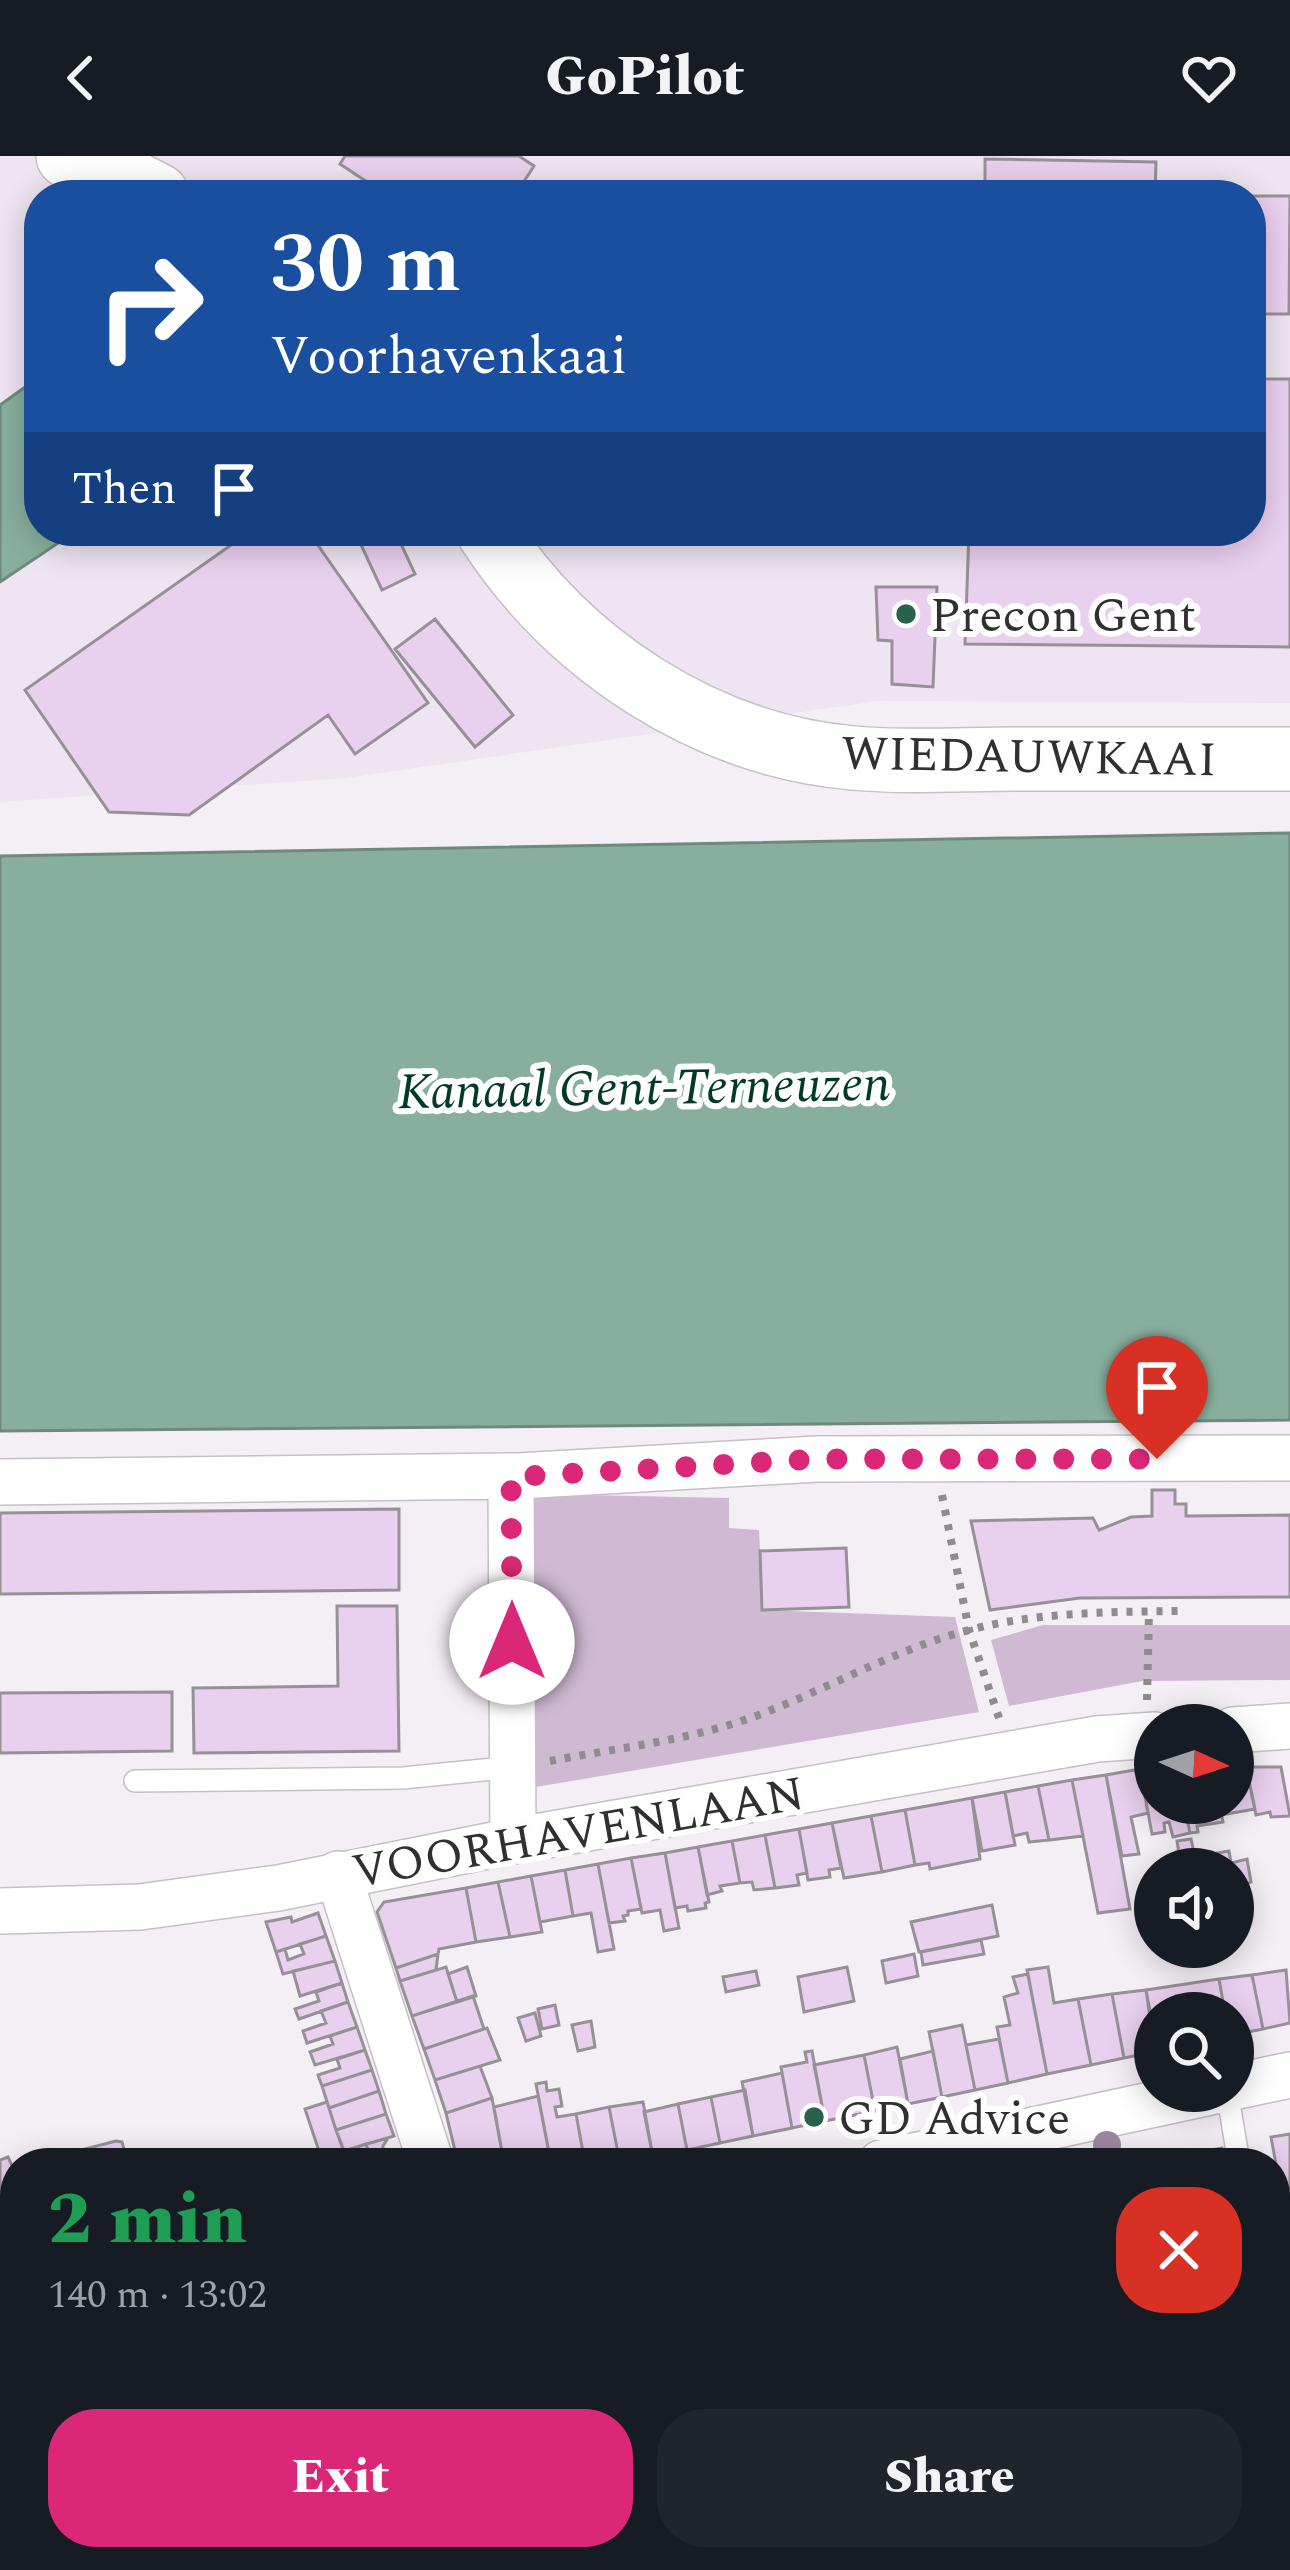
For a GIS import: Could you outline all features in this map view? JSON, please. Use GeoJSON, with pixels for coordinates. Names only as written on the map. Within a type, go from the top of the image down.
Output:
{"type":"FeatureCollection","features":[{"type":"Feature","properties":{"kind":"main road"},"geometry":{"type":"LineString","coordinates":[[68,156],[128,180]]}},
{"type":"Feature","properties":{"kind":"main road","name":"WIEDAUWKAAI"},"geometry":{"type":"LineString","coordinates":[[498,546],[516,574],[581,641],[684,711],[746,736],[852,758],[1290,760]]}},
{"type":"Feature","properties":{"kind":"street"},"geometry":{"type":"LineString","coordinates":[[0,1482],[511,1477],[817,1459],[1290,1458]]}},
{"type":"Feature","properties":{"kind":"street"},"geometry":{"type":"LineString","coordinates":[[511,1477],[513,1841]]}},
{"type":"Feature","properties":{"kind":"street"},"geometry":{"type":"LineString","coordinates":[[1254,1729],[1290,1726]]}},
{"type":"Feature","properties":{"kind":"street","name":"VOORHAVENLAAN"},"geometry":{"type":"LineString","coordinates":[[0,1911],[140,1907],[278,1888],[513,1841],[1097,1739],[1134,1737]]}},
{"type":"Feature","properties":{"kind":"street"},"geometry":{"type":"LineString","coordinates":[[338,1874],[426,2148]]}},
{"type":"Feature","properties":{"kind":"street"},"geometry":{"type":"LineString","coordinates":[[1254,2083],[1290,2075]]}},
{"type":"Feature","properties":{"kind":"street"},"geometry":{"type":"LineString","coordinates":[[951,2148],[1134,2108]]}},
{"type":"Feature","properties":{"kind":"lane"},"geometry":{"type":"LineString","coordinates":[[135,1781],[403,1778],[513,1767]]}},
{"type":"Feature","properties":{"kind":"lane"},"geometry":{"type":"LineString","coordinates":[[1233,2112],[1237,2148]]}},
{"type":"Feature","properties":{"kind":"path"},"geometry":{"type":"LineString","coordinates":[[936,1461],[968,1630],[1012,1754]]}},
{"type":"Feature","properties":{"kind":"path"},"geometry":{"type":"LineString","coordinates":[[513,1767],[753,1717],[968,1630],[1052,1615],[1179,1611]]}},
{"type":"Feature","properties":{"kind":"path"},"geometry":{"type":"LineString","coordinates":[[1149,1612],[1150,1704]]}},
{"type":"Feature","properties":{"kind":"shaded area"},"geometry":{"type":"Polygon","coordinates":[[[0,156],[1290,156],[1290,703],[878,701],[346,778],[0,802],[0,156]]]}},
{"type":"Feature","properties":{"kind":"shaded area"},"geometry":{"type":"Polygon","coordinates":[[[535,1494],[729,1498],[729,1528],[759,1530],[763,1610],[955,1617],[979,1712],[530,1788],[535,1494]]]}},
{"type":"Feature","properties":{"kind":"shaded area"},"geometry":{"type":"Polygon","coordinates":[[[1043,1625],[1290,1625],[1290,1680],[1142,1681],[1009,1706],[991,1640],[1043,1625]]]}},
{"type":"Feature","properties":{"kind":"water"},"geometry":{"type":"Polygon","coordinates":[[[24,388],[24,546],[54,546],[0,582],[0,405],[24,388]]]}},
{"type":"Feature","properties":{"kind":"water","name":"Kanaal Gent-Terneuzen"},"geometry":{"type":"Polygon","coordinates":[[[1290,833],[1290,1420],[0,1431],[0,856],[1290,833]]]}},
{"type":"Feature","properties":{"kind":"building"},"geometry":{"type":"Polygon","coordinates":[[[345,156],[519,156],[534,166],[525,180],[364,180],[340,164],[345,156]]]}},
{"type":"Feature","properties":{"kind":"building"},"geometry":{"type":"Polygon","coordinates":[[[985,159],[1156,162],[1155,180],[985,180],[985,159]]]}},
{"type":"Feature","properties":{"kind":"building"},"geometry":{"type":"Polygon","coordinates":[[[1266,196],[1290,196],[1289,314],[1266,314],[1266,196]]]}},
{"type":"Feature","properties":{"kind":"building"},"geometry":{"type":"Polygon","coordinates":[[[1266,379],[1290,379],[1290,647],[965,644],[968,546],[1266,546],[1266,379]]]}},
{"type":"Feature","properties":{"kind":"building"},"geometry":{"type":"Polygon","coordinates":[[[230,546],[318,546],[428,703],[355,754],[328,715],[189,815],[109,812],[25,690],[230,546]]]}},
{"type":"Feature","properties":{"kind":"building"},"geometry":{"type":"Polygon","coordinates":[[[362,546],[402,546],[415,574],[382,590],[362,546]]]}},
{"type":"Feature","properties":{"kind":"building","name":"Precon Gent"},"geometry":{"type":"Polygon","coordinates":[[[876,587],[937,587],[933,687],[892,684],[892,641],[878,640],[876,587]]]}},
{"type":"Feature","properties":{"kind":"building"},"geometry":{"type":"Polygon","coordinates":[[[435,619],[513,715],[475,747],[395,649],[435,619]]]}},
{"type":"Feature","properties":{"kind":"building"},"geometry":{"type":"Polygon","coordinates":[[[1152,1490],[1175,1490],[1175,1504],[1186,1504],[1186,1516],[1290,1515],[1290,1597],[1080,1598],[990,1610],[971,1521],[1093,1518],[1099,1530],[1131,1517],[1152,1516],[1152,1490]]]}},
{"type":"Feature","properties":{"kind":"building"},"geometry":{"type":"Polygon","coordinates":[[[399,1509],[399,1590],[0,1594],[0,1513],[399,1509]]]}},
{"type":"Feature","properties":{"kind":"building"},"geometry":{"type":"Polygon","coordinates":[[[846,1548],[849,1607],[762,1610],[760,1551],[846,1548]]]}},
{"type":"Feature","properties":{"kind":"building"},"geometry":{"type":"Polygon","coordinates":[[[337,1606],[397,1606],[399,1751],[194,1753],[193,1688],[338,1686],[337,1606]]]}},
{"type":"Feature","properties":{"kind":"building"},"geometry":{"type":"Polygon","coordinates":[[[172,1692],[172,1751],[0,1753],[0,1693],[172,1692]]]}},
{"type":"Feature","properties":{"kind":"building"},"geometry":{"type":"Polygon","coordinates":[[[1254,1767],[1281,1767],[1290,1816],[1256,1815],[1254,1767]]]}},
{"type":"Feature","properties":{"kind":"building"},"geometry":{"type":"Polygon","coordinates":[[[1134,1770],[1131,1817],[1138,1848],[1134,1855],[1122,1856],[1106,1775],[1134,1770]]]}},
{"type":"Feature","properties":{"kind":"building"},"geometry":{"type":"Polygon","coordinates":[[[1106,1775],[1130,1909],[1098,1913],[1072,1780],[1106,1775]]]}},
{"type":"Feature","properties":{"kind":"building"},"geometry":{"type":"Polygon","coordinates":[[[1072,1780],[1083,1836],[1049,1840],[1038,1786],[1072,1780]]]}},
{"type":"Feature","properties":{"kind":"building"},"geometry":{"type":"Polygon","coordinates":[[[1038,1786],[1049,1840],[1029,1842],[1027,1833],[1013,1836],[1005,1792],[1038,1786]]]}},
{"type":"Feature","properties":{"kind":"building"},"geometry":{"type":"Polygon","coordinates":[[[1005,1792],[1015,1845],[982,1851],[972,1798],[1005,1792]]]}},
{"type":"Feature","properties":{"kind":"building"},"geometry":{"type":"Polygon","coordinates":[[[972,1798],[980,1859],[930,1869],[929,1863],[915,1865],[905,1810],[972,1798]]]}},
{"type":"Feature","properties":{"kind":"building"},"geometry":{"type":"Polygon","coordinates":[[[905,1810],[915,1865],[882,1872],[871,1816],[905,1810]]]}},
{"type":"Feature","properties":{"kind":"building"},"geometry":{"type":"Polygon","coordinates":[[[871,1816],[882,1872],[844,1878],[832,1823],[871,1816]]]}},
{"type":"Feature","properties":{"kind":"building"},"geometry":{"type":"Polygon","coordinates":[[[832,1823],[841,1868],[829,1870],[830,1877],[808,1880],[799,1829],[832,1823]]]}},
{"type":"Feature","properties":{"kind":"building"},"geometry":{"type":"Polygon","coordinates":[[[1150,1824],[1164,1824],[1165,1832],[1152,1834],[1150,1824]]]}},
{"type":"Feature","properties":{"kind":"building"},"geometry":{"type":"Polygon","coordinates":[[[1170,1824],[1188,1824],[1190,1833],[1173,1837],[1170,1824]]]}},
{"type":"Feature","properties":{"kind":"building"},"geometry":{"type":"Polygon","coordinates":[[[799,1829],[807,1873],[797,1875],[799,1885],[775,1888],[765,1835],[799,1829]]]}},
{"type":"Feature","properties":{"kind":"building"},"geometry":{"type":"Polygon","coordinates":[[[765,1835],[775,1888],[754,1890],[752,1882],[740,1883],[732,1841],[765,1835]]]}},
{"type":"Feature","properties":{"kind":"building"},"geometry":{"type":"Polygon","coordinates":[[[1191,1839],[1193,1848],[1178,1848],[1177,1841],[1191,1839]]]}},
{"type":"Feature","properties":{"kind":"building"},"geometry":{"type":"Polygon","coordinates":[[[732,1841],[740,1883],[720,1886],[722,1891],[707,1895],[698,1847],[732,1841]]]}},
{"type":"Feature","properties":{"kind":"building"},"geometry":{"type":"Polygon","coordinates":[[[698,1847],[709,1902],[706,1908],[675,1908],[665,1853],[698,1847]]]}},
{"type":"Feature","properties":{"kind":"building"},"geometry":{"type":"Polygon","coordinates":[[[665,1853],[679,1928],[664,1931],[660,1910],[642,1913],[631,1858],[665,1853]]]}},
{"type":"Feature","properties":{"kind":"building"},"geometry":{"type":"Polygon","coordinates":[[[631,1858],[641,1909],[628,1911],[625,1921],[609,1923],[598,1864],[631,1858]]]}},
{"type":"Feature","properties":{"kind":"building"},"geometry":{"type":"Polygon","coordinates":[[[598,1864],[614,1949],[598,1952],[591,1913],[573,1916],[565,1870],[598,1864]]]}},
{"type":"Feature","properties":{"kind":"building"},"geometry":{"type":"Polygon","coordinates":[[[565,1870],[573,1916],[540,1922],[531,1876],[565,1870]]]}},
{"type":"Feature","properties":{"kind":"building"},"geometry":{"type":"Polygon","coordinates":[[[531,1876],[542,1932],[510,1937],[498,1882],[531,1876]]]}},
{"type":"Feature","properties":{"kind":"building"},"geometry":{"type":"Polygon","coordinates":[[[498,1882],[510,1937],[476,1942],[466,1888],[498,1882]]]}},
{"type":"Feature","properties":{"kind":"building"},"geometry":{"type":"Polygon","coordinates":[[[466,1888],[476,1942],[439,1949],[438,1954],[396,1968],[377,1912],[384,1902],[466,1888]]]}},
{"type":"Feature","properties":{"kind":"building"},"geometry":{"type":"Polygon","coordinates":[[[992,1905],[998,1936],[919,1952],[911,1922],[992,1905]]]}},
{"type":"Feature","properties":{"kind":"building"},"geometry":{"type":"Polygon","coordinates":[[[318,1913],[326,1936],[276,1952],[266,1922],[291,1917],[292,1922],[318,1913]]]}},
{"type":"Feature","properties":{"kind":"building"},"geometry":{"type":"Polygon","coordinates":[[[326,1936],[335,1961],[283,1974],[276,1952],[285,1949],[288,1960],[304,1954],[300,1944],[326,1936]]]}},
{"type":"Feature","properties":{"kind":"building"},"geometry":{"type":"Polygon","coordinates":[[[981,1940],[984,1954],[923,1965],[921,1952],[981,1940]]]}},
{"type":"Feature","properties":{"kind":"building"},"geometry":{"type":"Polygon","coordinates":[[[438,1954],[436,1970],[400,1981],[396,1968],[438,1954]]]}},
{"type":"Feature","properties":{"kind":"building"},"geometry":{"type":"Polygon","coordinates":[[[914,1954],[918,1976],[886,1983],[882,1961],[914,1954]]]}},
{"type":"Feature","properties":{"kind":"building"},"geometry":{"type":"Polygon","coordinates":[[[335,1961],[342,1983],[300,1996],[293,1971],[335,1961]]]}},
{"type":"Feature","properties":{"kind":"building"},"geometry":{"type":"Polygon","coordinates":[[[446,1967],[457,2002],[412,2016],[400,1981],[446,1967]]]}},
{"type":"Feature","properties":{"kind":"building"},"geometry":{"type":"Polygon","coordinates":[[[467,1967],[476,1996],[457,2002],[448,1974],[467,1967]]]}},
{"type":"Feature","properties":{"kind":"building"},"geometry":{"type":"Polygon","coordinates":[[[847,1967],[854,2001],[804,2012],[798,1977],[847,1967]]]}},
{"type":"Feature","properties":{"kind":"building"},"geometry":{"type":"Polygon","coordinates":[[[1048,1967],[1054,2003],[1078,1999],[1091,2065],[1047,2074],[1027,1970],[1048,1967]]]}},
{"type":"Feature","properties":{"kind":"building"},"geometry":{"type":"Polygon","coordinates":[[[1286,1970],[1290,2023],[1263,2029],[1252,1975],[1286,1970]]]}},
{"type":"Feature","properties":{"kind":"building"},"geometry":{"type":"Polygon","coordinates":[[[756,1971],[759,1985],[726,1992],[723,1977],[756,1971]]]}},
{"type":"Feature","properties":{"kind":"building"},"geometry":{"type":"Polygon","coordinates":[[[1028,1974],[1047,2074],[1008,2083],[997,2027],[1010,2025],[1004,1997],[1018,1993],[1013,1977],[1028,1974]]]}},
{"type":"Feature","properties":{"kind":"building"},"geometry":{"type":"Polygon","coordinates":[[[1252,1975],[1263,2029],[1254,2031],[1254,1992],[1221,1992],[1219,1979],[1252,1975]]]}},
{"type":"Feature","properties":{"kind":"building"},"geometry":{"type":"Polygon","coordinates":[[[1219,1979],[1221,1992],[1146,1992],[1219,1979]]]}},
{"type":"Feature","properties":{"kind":"building"},"geometry":{"type":"Polygon","coordinates":[[[342,1983],[348,2002],[299,2019],[295,2009],[319,2001],[316,1992],[342,1983]]]}},
{"type":"Feature","properties":{"kind":"building"},"geometry":{"type":"Polygon","coordinates":[[[1146,1990],[1134,1992],[1134,2056],[1124,2058],[1112,1994],[1146,1990]]]}},
{"type":"Feature","properties":{"kind":"building"},"geometry":{"type":"Polygon","coordinates":[[[1112,1994],[1124,2058],[1091,2065],[1078,1999],[1112,1994]]]}},
{"type":"Feature","properties":{"kind":"building"},"geometry":{"type":"Polygon","coordinates":[[[473,1996],[484,2029],[424,2049],[412,2016],[473,1996]]]}},
{"type":"Feature","properties":{"kind":"building"},"geometry":{"type":"Polygon","coordinates":[[[348,2002],[357,2027],[307,2043],[303,2031],[326,2023],[321,2011],[348,2002]]]}},
{"type":"Feature","properties":{"kind":"building"},"geometry":{"type":"Polygon","coordinates":[[[555,2005],[559,2025],[542,2029],[538,2009],[555,2005]]]}},
{"type":"Feature","properties":{"kind":"building"},"geometry":{"type":"Polygon","coordinates":[[[535,2013],[541,2036],[526,2041],[518,2018],[535,2013]]]}},
{"type":"Feature","properties":{"kind":"building"},"geometry":{"type":"Polygon","coordinates":[[[591,2021],[595,2047],[578,2051],[572,2025],[591,2021]]]}},
{"type":"Feature","properties":{"kind":"building"},"geometry":{"type":"Polygon","coordinates":[[[962,2025],[975,2090],[942,2097],[929,2032],[962,2025]]]}},
{"type":"Feature","properties":{"kind":"building"},"geometry":{"type":"Polygon","coordinates":[[[357,2027],[365,2050],[315,2065],[310,2052],[333,2044],[330,2036],[357,2027]]]}},
{"type":"Feature","properties":{"kind":"building"},"geometry":{"type":"Polygon","coordinates":[[[487,2028],[500,2060],[435,2080],[424,2049],[487,2028]]]}},
{"type":"Feature","properties":{"kind":"building"},"geometry":{"type":"Polygon","coordinates":[[[999,2039],[1008,2083],[975,2090],[966,2045],[999,2039]]]}},
{"type":"Feature","properties":{"kind":"building"},"geometry":{"type":"Polygon","coordinates":[[[897,2047],[908,2104],[875,2111],[864,2055],[897,2047]]]}},
{"type":"Feature","properties":{"kind":"building"},"geometry":{"type":"Polygon","coordinates":[[[365,2050],[372,2070],[322,2086],[318,2075],[340,2068],[337,2059],[365,2050]]]}},
{"type":"Feature","properties":{"kind":"building"},"geometry":{"type":"Polygon","coordinates":[[[812,2051],[825,2121],[792,2128],[781,2067],[807,2062],[805,2052],[812,2051]]]}},
{"type":"Feature","properties":{"kind":"building"},"geometry":{"type":"Polygon","coordinates":[[[933,2051],[942,2097],[908,2104],[900,2059],[933,2051]]]}},
{"type":"Feature","properties":{"kind":"building"},"geometry":{"type":"Polygon","coordinates":[[[864,2055],[875,2111],[825,2121],[814,2065],[864,2055]]]}},
{"type":"Feature","properties":{"kind":"building"},"geometry":{"type":"Polygon","coordinates":[[[480,2066],[492,2098],[446,2113],[435,2080],[480,2066]]]}},
{"type":"Feature","properties":{"kind":"building"},"geometry":{"type":"Polygon","coordinates":[[[372,2070],[379,2091],[329,2108],[322,2086],[372,2070]]]}},
{"type":"Feature","properties":{"kind":"building"},"geometry":{"type":"Polygon","coordinates":[[[782,2073],[792,2128],[753,2136],[742,2082],[782,2073]]]}},
{"type":"Feature","properties":{"kind":"building"},"geometry":{"type":"Polygon","coordinates":[[[546,2082],[547,2091],[559,2089],[562,2106],[555,2107],[557,2117],[576,2114],[582,2148],[548,2148],[536,2084],[546,2082]]]}},
{"type":"Feature","properties":{"kind":"building"},"geometry":{"type":"Polygon","coordinates":[[[745,2090],[753,2136],[720,2143],[711,2097],[745,2090]]]}},
{"type":"Feature","properties":{"kind":"building"},"geometry":{"type":"Polygon","coordinates":[[[379,2091],[386,2114],[336,2130],[329,2108],[379,2091]]]}},
{"type":"Feature","properties":{"kind":"building"},"geometry":{"type":"Polygon","coordinates":[[[538,2096],[548,2148],[501,2148],[494,2107],[538,2096]]]}},
{"type":"Feature","properties":{"kind":"building"},"geometry":{"type":"Polygon","coordinates":[[[711,2097],[720,2143],[687,2148],[678,2104],[711,2097]]]}},
{"type":"Feature","properties":{"kind":"building"},"geometry":{"type":"Polygon","coordinates":[[[492,2098],[501,2148],[454,2148],[446,2113],[492,2098]]]}},
{"type":"Feature","properties":{"kind":"building"},"geometry":{"type":"Polygon","coordinates":[[[327,2102],[343,2148],[318,2148],[305,2109],[327,2102]]]}},
{"type":"Feature","properties":{"kind":"building"},"geometry":{"type":"Polygon","coordinates":[[[643,2102],[651,2148],[617,2148],[609,2107],[643,2102]]]}},
{"type":"Feature","properties":{"kind":"building"},"geometry":{"type":"Polygon","coordinates":[[[678,2104],[687,2148],[651,2148],[644,2112],[678,2104]]]}},
{"type":"Feature","properties":{"kind":"building"},"geometry":{"type":"Polygon","coordinates":[[[609,2107],[617,2148],[582,2148],[576,2114],[609,2107]]]}},
{"type":"Feature","properties":{"kind":"building"},"geometry":{"type":"Polygon","coordinates":[[[386,2114],[394,2136],[343,2148],[336,2130],[386,2114]]]}},
{"type":"Feature","properties":{"kind":"building"},"geometry":{"type":"Polygon","coordinates":[[[1290,2134],[1290,2148],[1273,2148],[1271,2137],[1290,2134]]]}},
{"type":"Feature","properties":{"kind":"building"},"geometry":{"type":"Polygon","coordinates":[[[388,2138],[383,2148],[367,2148],[366,2144],[388,2138]]]}},
{"type":"Feature","properties":{"kind":"building"},"geometry":{"type":"Polygon","coordinates":[[[116,2141],[124,2148],[89,2148],[116,2141]]]}},
{"type":"Feature","properties":{"kind":"place","name":"Precon Gent"},"geometry":{"type":"Point","coordinates":[906,614]}},
{"type":"Feature","properties":{"kind":"place","name":"GD Advice"},"geometry":{"type":"Point","coordinates":[814,2117]}},
{"type":"Feature","properties":{"kind":"route"},"geometry":{"type":"LineString","coordinates":[[512,1642],[511,1477],[817,1459],[1157,1459]]}}]}
